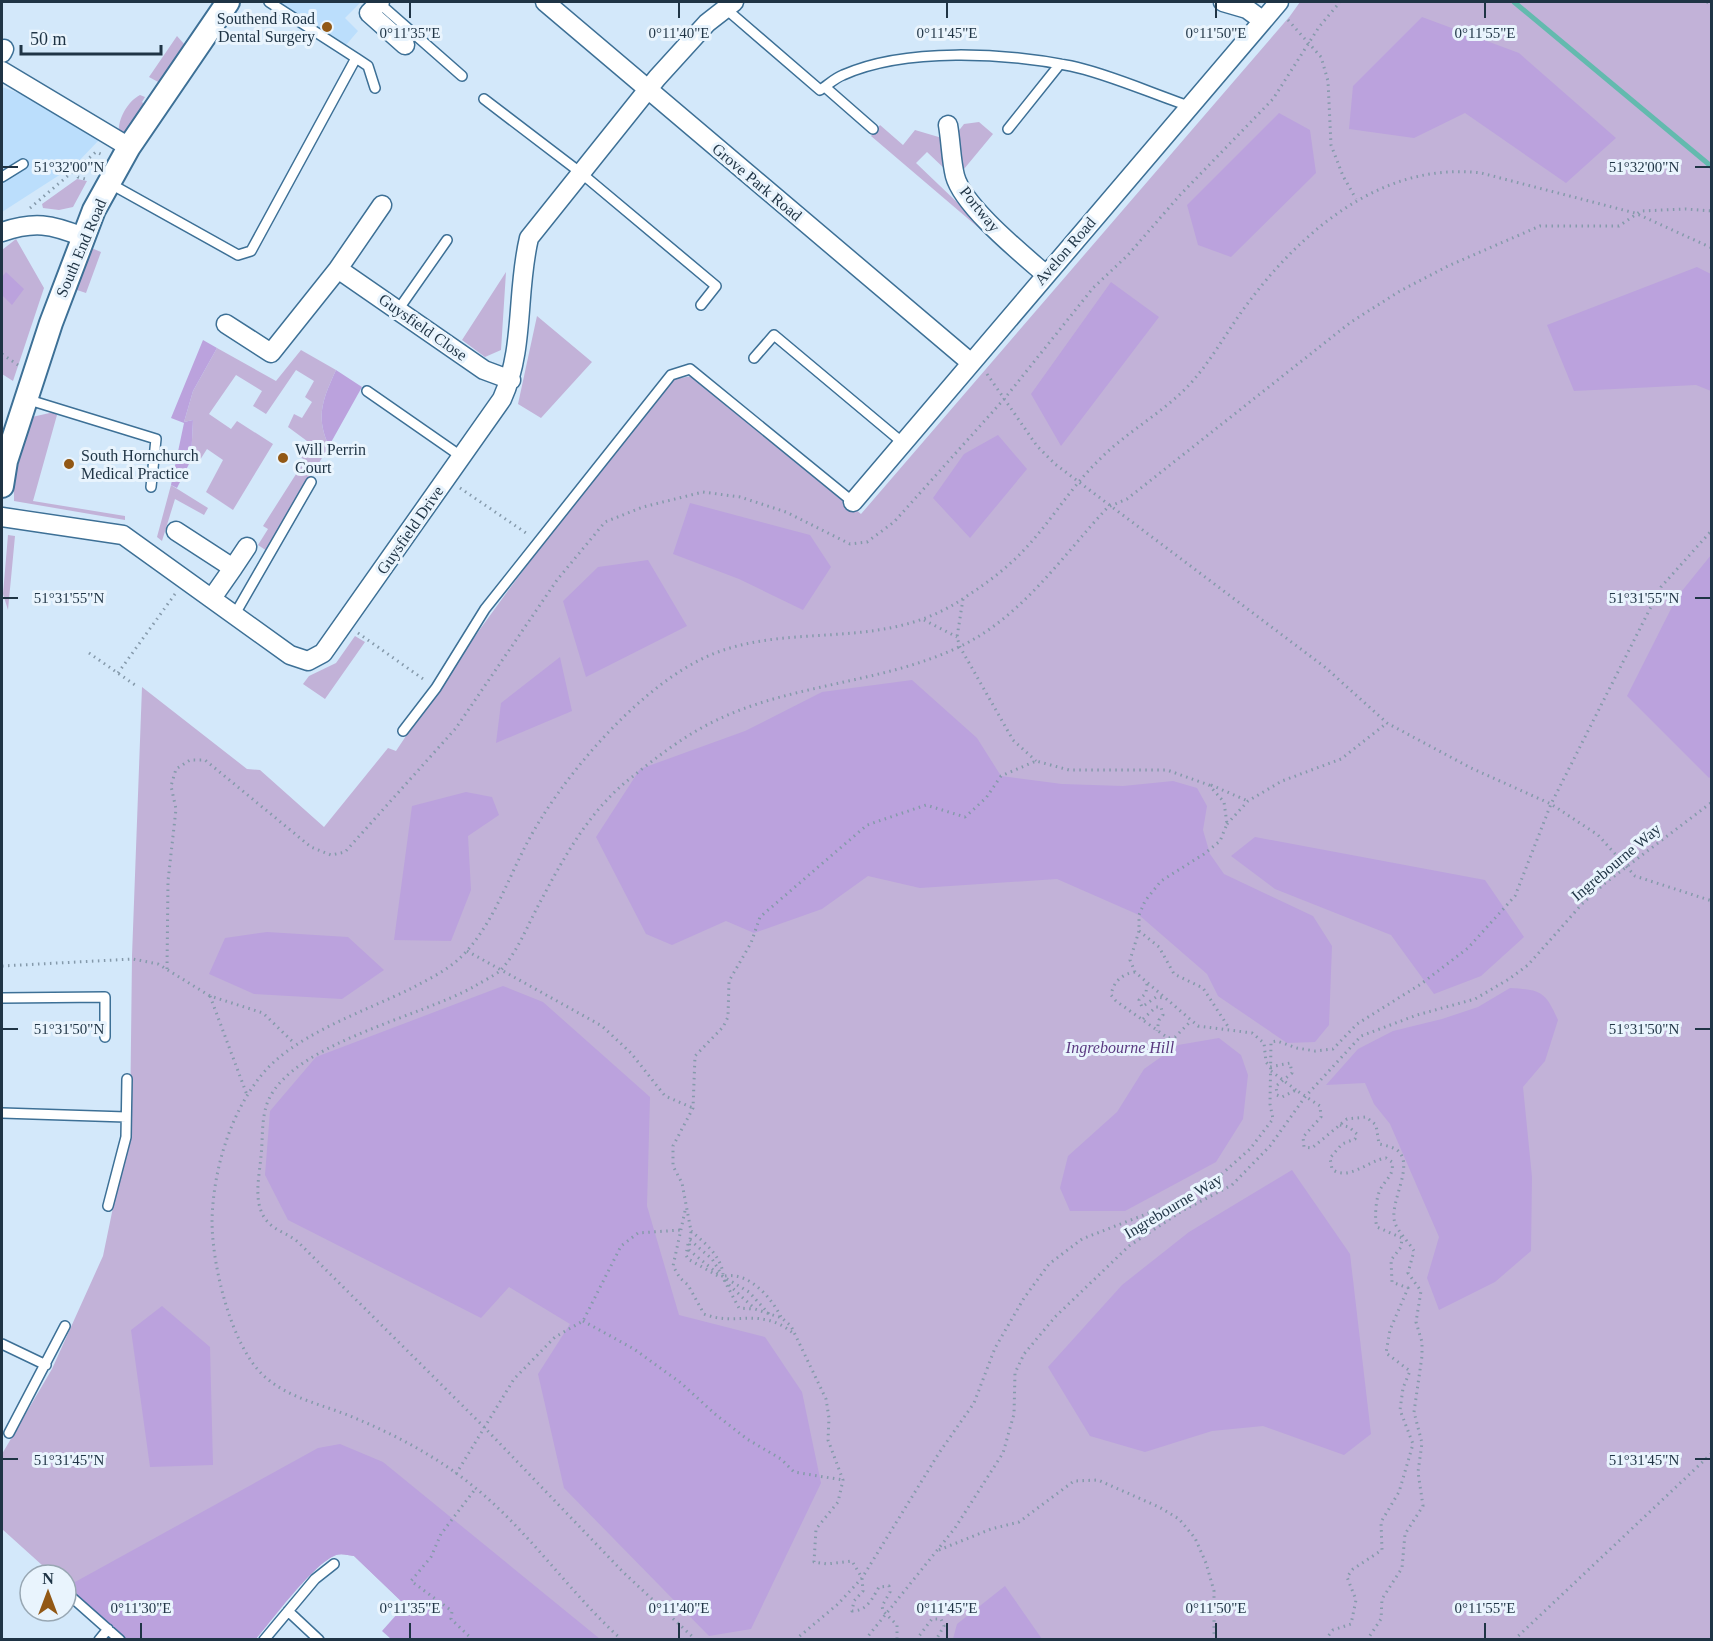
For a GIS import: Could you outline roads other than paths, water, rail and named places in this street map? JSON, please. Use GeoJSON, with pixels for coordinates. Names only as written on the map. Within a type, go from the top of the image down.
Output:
{"type":"FeatureCollection","features":[{"type":"Feature","properties":{"kind":"street","name":"South End Road"},"geometry":{"type":"LineString","coordinates":[[2,486],[26,399],[100,182],[129,147],[228,2]]}},
{"type":"Feature","properties":{"kind":"street"},"geometry":{"type":"LineString","coordinates":[[379,2],[369,14],[405,45]]}},
{"type":"Feature","properties":{"kind":"street","name":"Grove Park Road"},"geometry":{"type":"LineString","coordinates":[[545,2],[977,365]]}},
{"type":"Feature","properties":{"kind":"street"},"geometry":{"type":"LineString","coordinates":[[1223,2],[1247,9],[1272,9]]}},
{"type":"Feature","properties":{"kind":"street","name":"Guysfield Drive"},"geometry":{"type":"LineString","coordinates":[[2,517],[123,535],[290,655],[308,661],[323,653],[502,399],[511,380],[518,349],[524,259],[529,238],[648,89],[707,23],[730,5]]}},
{"type":"Feature","properties":{"kind":"street","name":"Avelon Road"},"geometry":{"type":"LineString","coordinates":[[853,502],[903,443],[977,365],[1045,274],[1272,9]]}},
{"type":"Feature","properties":{"kind":"street"},"geometry":{"type":"LineString","coordinates":[[2,71],[129,147]]}},
{"type":"Feature","properties":{"kind":"street","name":"Portway"},"geometry":{"type":"LineString","coordinates":[[948,125],[955,178],[997,231],[1045,274]]}},
{"type":"Feature","properties":{"kind":"street"},"geometry":{"type":"LineString","coordinates":[[226,324],[271,353],[338,269],[382,205]]}},
{"type":"Feature","properties":{"kind":"street"},"geometry":{"type":"LineString","coordinates":[[2,232],[25,224],[42,224],[83,237]]}},
{"type":"Feature","properties":{"kind":"street","name":"Guysfield Close"},"geometry":{"type":"LineString","coordinates":[[338,269],[484,370],[511,380]]}},
{"type":"Feature","properties":{"kind":"street"},"geometry":{"type":"LineString","coordinates":[[176,531],[233,568]]}},
{"type":"Feature","properties":{"kind":"street"},"geometry":{"type":"LineString","coordinates":[[212,598],[247,547]]}},
{"type":"Feature","properties":{"kind":"lane"},"geometry":{"type":"LineString","coordinates":[[269,2],[368,66],[375,88]]}},
{"type":"Feature","properties":{"kind":"lane"},"geometry":{"type":"LineString","coordinates":[[379,2],[462,76]]}},
{"type":"Feature","properties":{"kind":"lane"},"geometry":{"type":"LineString","coordinates":[[730,5],[820,90],[843,75],[885,63],[944,56],[991,55],[1072,66],[1189,106]]}},
{"type":"Feature","properties":{"kind":"lane"},"geometry":{"type":"LineString","coordinates":[[100,182],[238,255],[251,251],[356,58]]}},
{"type":"Feature","properties":{"kind":"lane"},"geometry":{"type":"LineString","coordinates":[[1008,129],[1060,64]]}},
{"type":"Feature","properties":{"kind":"lane"},"geometry":{"type":"LineString","coordinates":[[825,87],[873,129]]}},
{"type":"Feature","properties":{"kind":"lane"},"geometry":{"type":"LineString","coordinates":[[484,99],[581,173],[716,286],[701,305]]}},
{"type":"Feature","properties":{"kind":"lane"},"geometry":{"type":"LineString","coordinates":[[2,177],[23,164]]}},
{"type":"Feature","properties":{"kind":"lane"},"geometry":{"type":"LineString","coordinates":[[398,310],[447,240]]}},
{"type":"Feature","properties":{"kind":"lane"},"geometry":{"type":"LineString","coordinates":[[754,358],[774,334],[903,443]]}},
{"type":"Feature","properties":{"kind":"lane"},"geometry":{"type":"LineString","coordinates":[[402,731],[436,688],[484,609],[539,542],[657,389],[671,375],[690,369],[853,502]]}},
{"type":"Feature","properties":{"kind":"lane"},"geometry":{"type":"LineString","coordinates":[[368,391],[462,457]]}},
{"type":"Feature","properties":{"kind":"lane"},"geometry":{"type":"LineString","coordinates":[[26,399],[156,439],[151,487]]}},
{"type":"Feature","properties":{"kind":"lane"},"geometry":{"type":"LineString","coordinates":[[235,614],[311,482]]}},
{"type":"Feature","properties":{"kind":"lane"},"geometry":{"type":"LineString","coordinates":[[2,998],[105,997],[105,1037]]}},
{"type":"Feature","properties":{"kind":"lane"},"geometry":{"type":"LineString","coordinates":[[108,1206],[126,1137],[127,1079]]}},
{"type":"Feature","properties":{"kind":"lane"},"geometry":{"type":"LineString","coordinates":[[2,1113],[126,1118]]}},
{"type":"Feature","properties":{"kind":"lane"},"geometry":{"type":"LineString","coordinates":[[9,1433],[65,1326]]}},
{"type":"Feature","properties":{"kind":"lane"},"geometry":{"type":"LineString","coordinates":[[2,1344],[46,1365]]}},
{"type":"Feature","properties":{"kind":"lane"},"geometry":{"type":"LineString","coordinates":[[264,1640],[315,1579],[334,1564]]}},
{"type":"Feature","properties":{"kind":"lane"},"geometry":{"type":"LineString","coordinates":[[78,1603],[120,1640]]}},
{"type":"Feature","properties":{"kind":"lane"},"geometry":{"type":"LineString","coordinates":[[288,1611],[319,1640]]}},
{"type":"Feature","properties":{"kind":"lane"},"geometry":{"type":"LineString","coordinates":[[99,1640],[108,1629]]}},
{"type":"Feature","properties":{"kind":"waterway"},"geometry":{"type":"LineString","coordinates":[[1514,2],[1712,167]]}},
{"type":"Feature","properties":{"kind":"place","name":"Southend Road Dental Surgery"},"geometry":{"type":"Point","coordinates":[327,27]}},
{"type":"Feature","properties":{"kind":"place","name":"Will Perrin Court"},"geometry":{"type":"Point","coordinates":[283,458]}},
{"type":"Feature","properties":{"kind":"place","name":"South Hornchurch Medical Practice"},"geometry":{"type":"Point","coordinates":[69,464]}},
{"type":"Feature","properties":{"kind":"park label","name":"Ingrebourne Hill"},"geometry":{"type":"Point","coordinates":[1120,1047]}}]}
